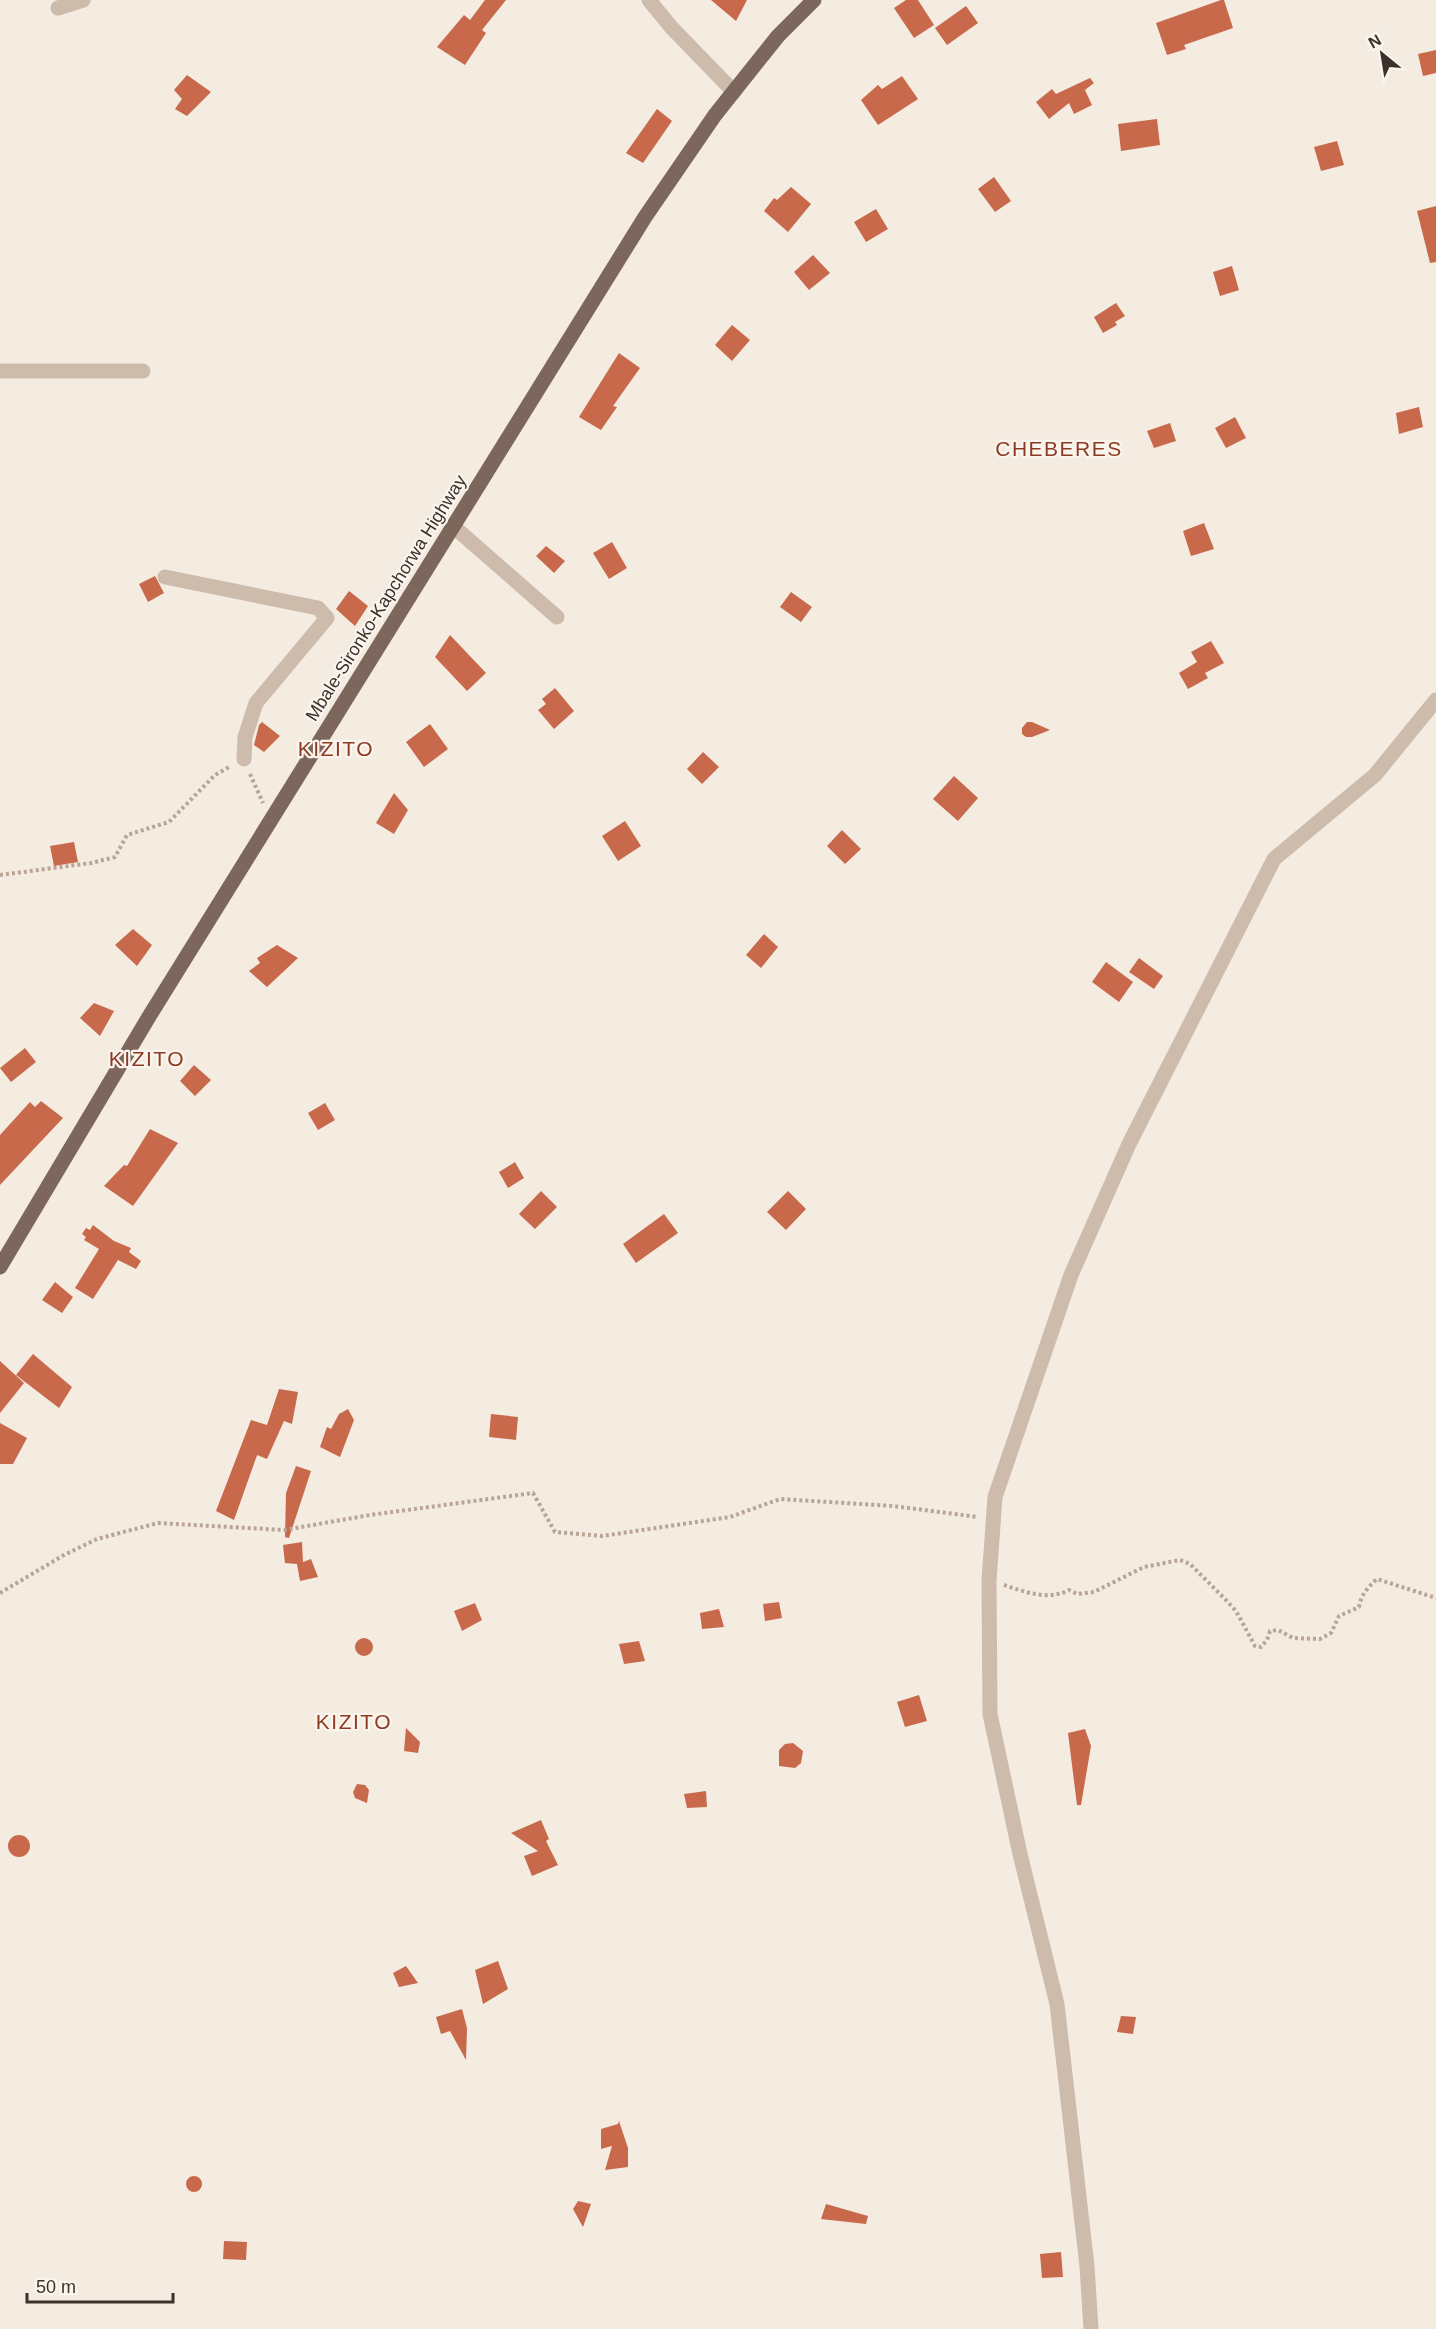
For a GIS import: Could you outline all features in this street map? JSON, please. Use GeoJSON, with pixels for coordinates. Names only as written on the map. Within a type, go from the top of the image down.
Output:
{"type":"FeatureCollection","features":[{"type":"Feature","properties":{"kind":"main road","name":"Mbale-Sironko-Kapchorwa Highway"},"geometry":{"type":"LineString","coordinates":[[0,1267],[150,1015],[645,217],[715,115],[778,36],[814,0]]}},
{"type":"Feature","properties":{"kind":"street"},"geometry":{"type":"LineString","coordinates":[[58,8],[83,0]]}},
{"type":"Feature","properties":{"kind":"street"},"geometry":{"type":"LineString","coordinates":[[649,0],[671,27],[734,92]]}},
{"type":"Feature","properties":{"kind":"street"},"geometry":{"type":"LineString","coordinates":[[0,371],[143,371]]}},
{"type":"Feature","properties":{"kind":"street"},"geometry":{"type":"LineString","coordinates":[[453,526],[557,616]]}},
{"type":"Feature","properties":{"kind":"street"},"geometry":{"type":"LineString","coordinates":[[165,577],[318,608],[327,618],[256,703],[245,737],[244,759]]}},
{"type":"Feature","properties":{"kind":"street"},"geometry":{"type":"LineString","coordinates":[[1091,2329],[1087,2266],[1057,2004],[1020,1854],[990,1714],[988,1581],[995,1497],[1071,1275],[1129,1144],[1274,859],[1375,775],[1436,700]]}},
{"type":"Feature","properties":{"kind":"path"},"geometry":{"type":"LineString","coordinates":[[0,875],[91,863],[115,857],[128,835],[169,822],[215,775],[244,759],[270,820]]}},
{"type":"Feature","properties":{"kind":"path"},"geometry":{"type":"LineString","coordinates":[[0,1593],[64,1555],[97,1539],[158,1523],[284,1530],[370,1515],[533,1493],[555,1532],[602,1536],[730,1517],[780,1499],[894,1506],[994,1519]]}},
{"type":"Feature","properties":{"kind":"path"},"geometry":{"type":"LineString","coordinates":[[988,1581],[1030,1594],[1057,1596],[1069,1590],[1077,1594],[1095,1592],[1144,1567],[1179,1560],[1191,1564],[1225,1599],[1236,1611],[1255,1646],[1261,1647],[1270,1631],[1274,1629],[1293,1638],[1320,1639],[1331,1633],[1339,1616],[1359,1607],[1360,1599],[1367,1588],[1377,1579],[1436,1598]]}},
{"type":"Feature","properties":{"kind":"building"},"geometry":{"type":"Polygon","coordinates":[[[485,0],[506,0],[482,30],[486,33],[465,65],[437,47],[464,15],[470,20],[485,0]]]}},
{"type":"Feature","properties":{"kind":"building"},"geometry":{"type":"Polygon","coordinates":[[[711,0],[747,0],[736,21],[711,0]]]}},
{"type":"Feature","properties":{"kind":"building"},"geometry":{"type":"Polygon","coordinates":[[[906,0],[918,0],[934,25],[914,38],[894,8],[906,0]]]}},
{"type":"Feature","properties":{"kind":"building"},"geometry":{"type":"Polygon","coordinates":[[[1224,0],[1233,28],[1184,45],[1186,49],[1167,55],[1156,23],[1224,0]]]}},
{"type":"Feature","properties":{"kind":"building"},"geometry":{"type":"Polygon","coordinates":[[[966,6],[978,23],[947,45],[935,28],[966,6]]]}},
{"type":"Feature","properties":{"kind":"building"},"geometry":{"type":"Polygon","coordinates":[[[1436,50],[1436,73],[1423,76],[1418,54],[1436,50]]]}},
{"type":"Feature","properties":{"kind":"building"},"geometry":{"type":"Polygon","coordinates":[[[187,75],[211,92],[187,116],[175,109],[182,99],[174,90],[187,75]]]}},
{"type":"Feature","properties":{"kind":"building"},"geometry":{"type":"Polygon","coordinates":[[[902,76],[918,99],[878,125],[861,100],[878,85],[882,89],[902,76]]]}},
{"type":"Feature","properties":{"kind":"building"},"geometry":{"type":"Polygon","coordinates":[[[1090,78],[1094,83],[1085,90],[1092,105],[1074,114],[1069,103],[1049,119],[1036,102],[1052,89],[1056,94],[1090,78]]]}},
{"type":"Feature","properties":{"kind":"building"},"geometry":{"type":"Polygon","coordinates":[[[657,109],[672,121],[643,163],[626,153],[657,109]]]}},
{"type":"Feature","properties":{"kind":"building"},"geometry":{"type":"Polygon","coordinates":[[[1157,119],[1160,145],[1121,151],[1118,124],[1157,119]]]}},
{"type":"Feature","properties":{"kind":"building"},"geometry":{"type":"Polygon","coordinates":[[[1337,141],[1344,165],[1321,171],[1314,147],[1337,141]]]}},
{"type":"Feature","properties":{"kind":"building"},"geometry":{"type":"Polygon","coordinates":[[[994,177],[1011,201],[995,212],[978,189],[994,177]]]}},
{"type":"Feature","properties":{"kind":"building"},"geometry":{"type":"Polygon","coordinates":[[[791,187],[811,204],[788,232],[764,211],[774,198],[777,200],[791,187]]]}},
{"type":"Feature","properties":{"kind":"building"},"geometry":{"type":"Polygon","coordinates":[[[1436,206],[1436,262],[1430,263],[1417,211],[1436,206]]]}},
{"type":"Feature","properties":{"kind":"building"},"geometry":{"type":"Polygon","coordinates":[[[876,209],[888,229],[866,242],[854,222],[876,209]]]}},
{"type":"Feature","properties":{"kind":"building"},"geometry":{"type":"Polygon","coordinates":[[[813,255],[830,273],[809,290],[794,272],[813,255]]]}},
{"type":"Feature","properties":{"kind":"building"},"geometry":{"type":"Polygon","coordinates":[[[1232,266],[1239,290],[1220,296],[1213,272],[1232,266]]]}},
{"type":"Feature","properties":{"kind":"building"},"geometry":{"type":"Polygon","coordinates":[[[1116,303],[1125,316],[1115,322],[1117,325],[1103,333],[1094,317],[1116,303]]]}},
{"type":"Feature","properties":{"kind":"building"},"geometry":{"type":"Polygon","coordinates":[[[732,325],[750,340],[732,361],[715,345],[732,325]]]}},
{"type":"Feature","properties":{"kind":"building"},"geometry":{"type":"Polygon","coordinates":[[[619,353],[640,368],[613,406],[617,407],[601,430],[579,417],[619,353]]]}},
{"type":"Feature","properties":{"kind":"building"},"geometry":{"type":"Polygon","coordinates":[[[1419,407],[1423,427],[1399,434],[1396,413],[1419,407]]]}},
{"type":"Feature","properties":{"kind":"building"},"geometry":{"type":"Polygon","coordinates":[[[1235,417],[1246,438],[1226,448],[1215,428],[1235,417]]]}},
{"type":"Feature","properties":{"kind":"building"},"geometry":{"type":"Polygon","coordinates":[[[1170,423],[1176,441],[1154,448],[1147,431],[1170,423]]]}},
{"type":"Feature","properties":{"kind":"building"},"geometry":{"type":"Polygon","coordinates":[[[1204,523],[1214,549],[1191,556],[1183,531],[1204,523]]]}},
{"type":"Feature","properties":{"kind":"building"},"geometry":{"type":"Polygon","coordinates":[[[612,542],[627,568],[609,579],[593,553],[612,542]]]}},
{"type":"Feature","properties":{"kind":"building"},"geometry":{"type":"Polygon","coordinates":[[[546,546],[565,561],[554,573],[536,556],[546,546]]]}},
{"type":"Feature","properties":{"kind":"building"},"geometry":{"type":"Polygon","coordinates":[[[155,576],[164,593],[148,602],[139,584],[155,576]]]}},
{"type":"Feature","properties":{"kind":"building"},"geometry":{"type":"Polygon","coordinates":[[[349,591],[368,606],[355,626],[336,609],[349,591]]]}},
{"type":"Feature","properties":{"kind":"building"},"geometry":{"type":"Polygon","coordinates":[[[791,592],[812,607],[801,622],[780,607],[791,592]]]}},
{"type":"Feature","properties":{"kind":"building"},"geometry":{"type":"Polygon","coordinates":[[[450,635],[486,673],[467,691],[435,657],[450,635]]]}},
{"type":"Feature","properties":{"kind":"building"},"geometry":{"type":"Polygon","coordinates":[[[1211,641],[1224,663],[1205,673],[1208,678],[1188,689],[1179,673],[1197,662],[1191,652],[1211,641]]]}},
{"type":"Feature","properties":{"kind":"building"},"geometry":{"type":"Polygon","coordinates":[[[555,688],[574,711],[554,729],[538,710],[546,704],[542,699],[555,688]]]}},
{"type":"Feature","properties":{"kind":"building"},"geometry":{"type":"Polygon","coordinates":[[[262,722],[280,736],[264,752],[254,745],[259,725],[262,722]]]}},
{"type":"Feature","properties":{"kind":"building"},"geometry":{"type":"Polygon","coordinates":[[[1027,722],[1050,730],[1026,737],[1022,734],[1022,728],[1027,722]]]}},
{"type":"Feature","properties":{"kind":"building"},"geometry":{"type":"Polygon","coordinates":[[[430,724],[448,749],[424,767],[406,742],[430,724]]]}},
{"type":"Feature","properties":{"kind":"building"},"geometry":{"type":"Polygon","coordinates":[[[703,752],[719,767],[702,784],[687,769],[703,752]]]}},
{"type":"Feature","properties":{"kind":"building"},"geometry":{"type":"Polygon","coordinates":[[[954,776],[978,798],[958,821],[933,799],[954,776]]]}},
{"type":"Feature","properties":{"kind":"building"},"geometry":{"type":"Polygon","coordinates":[[[394,793],[408,810],[394,834],[376,823],[394,793]]]}},
{"type":"Feature","properties":{"kind":"building"},"geometry":{"type":"Polygon","coordinates":[[[625,821],[641,846],[618,861],[602,836],[625,821]]]}},
{"type":"Feature","properties":{"kind":"building"},"geometry":{"type":"Polygon","coordinates":[[[842,830],[861,849],[845,864],[827,846],[842,830]]]}},
{"type":"Feature","properties":{"kind":"building"},"geometry":{"type":"Polygon","coordinates":[[[74,842],[78,862],[54,866],[50,846],[74,842]]]}},
{"type":"Feature","properties":{"kind":"building"},"geometry":{"type":"Polygon","coordinates":[[[133,929],[152,945],[137,966],[115,945],[133,929]]]}},
{"type":"Feature","properties":{"kind":"building"},"geometry":{"type":"Polygon","coordinates":[[[764,934],[778,947],[761,968],[746,955],[764,934]]]}},
{"type":"Feature","properties":{"kind":"building"},"geometry":{"type":"Polygon","coordinates":[[[277,945],[298,958],[267,987],[249,971],[260,963],[257,958],[277,945]]]}},
{"type":"Feature","properties":{"kind":"building"},"geometry":{"type":"Polygon","coordinates":[[[1139,958],[1163,976],[1154,989],[1129,972],[1139,958]]]}},
{"type":"Feature","properties":{"kind":"building"},"geometry":{"type":"Polygon","coordinates":[[[1106,962],[1133,982],[1119,1002],[1092,982],[1106,962]]]}},
{"type":"Feature","properties":{"kind":"building"},"geometry":{"type":"Polygon","coordinates":[[[94,1003],[114,1011],[100,1036],[80,1018],[94,1003]]]}},
{"type":"Feature","properties":{"kind":"building"},"geometry":{"type":"Polygon","coordinates":[[[25,1048],[36,1062],[11,1082],[0,1068],[25,1048]]]}},
{"type":"Feature","properties":{"kind":"building"},"geometry":{"type":"Polygon","coordinates":[[[194,1065],[211,1080],[195,1096],[180,1081],[194,1065]]]}},
{"type":"Feature","properties":{"kind":"building"},"geometry":{"type":"Polygon","coordinates":[[[41,1101],[63,1118],[0,1185],[0,1135],[30,1102],[35,1107],[41,1101]]]}},
{"type":"Feature","properties":{"kind":"building"},"geometry":{"type":"Polygon","coordinates":[[[325,1103],[335,1120],[318,1130],[308,1113],[325,1103]]]}},
{"type":"Feature","properties":{"kind":"building"},"geometry":{"type":"Polygon","coordinates":[[[150,1129],[178,1143],[133,1206],[104,1186],[124,1165],[127,1166],[150,1129]]]}},
{"type":"Feature","properties":{"kind":"building"},"geometry":{"type":"Polygon","coordinates":[[[515,1162],[524,1178],[508,1188],[499,1172],[515,1162]]]}},
{"type":"Feature","properties":{"kind":"building"},"geometry":{"type":"Polygon","coordinates":[[[541,1191],[557,1207],[535,1229],[519,1214],[541,1191]]]}},
{"type":"Feature","properties":{"kind":"building"},"geometry":{"type":"Polygon","coordinates":[[[788,1191],[806,1209],[786,1230],[767,1212],[788,1191]]]}},
{"type":"Feature","properties":{"kind":"building"},"geometry":{"type":"Polygon","coordinates":[[[664,1214],[678,1233],[636,1263],[623,1244],[664,1214]]]}},
{"type":"Feature","properties":{"kind":"building"},"geometry":{"type":"Polygon","coordinates":[[[93,1225],[114,1241],[131,1248],[129,1252],[141,1261],[136,1269],[118,1260],[93,1299],[75,1288],[99,1249],[84,1240],[86,1237],[82,1234],[86,1228],[90,1230],[93,1225]]]}},
{"type":"Feature","properties":{"kind":"building"},"geometry":{"type":"Polygon","coordinates":[[[55,1282],[73,1297],[62,1313],[42,1300],[55,1282]]]}},
{"type":"Feature","properties":{"kind":"building"},"geometry":{"type":"Polygon","coordinates":[[[33,1354],[72,1387],[59,1408],[16,1375],[33,1354]]]}},
{"type":"Feature","properties":{"kind":"building"},"geometry":{"type":"Polygon","coordinates":[[[0,1361],[24,1383],[0,1413],[0,1361]]]}},
{"type":"Feature","properties":{"kind":"building"},"geometry":{"type":"Polygon","coordinates":[[[279,1389],[298,1392],[292,1424],[284,1421],[267,1459],[257,1455],[234,1520],[216,1511],[251,1420],[267,1425],[279,1389]]]}},
{"type":"Feature","properties":{"kind":"building"},"geometry":{"type":"Polygon","coordinates":[[[348,1409],[354,1420],[340,1457],[320,1447],[327,1427],[331,1429],[339,1414],[348,1409]]]}},
{"type":"Feature","properties":{"kind":"building"},"geometry":{"type":"Polygon","coordinates":[[[491,1414],[518,1417],[516,1440],[489,1437],[491,1414]]]}},
{"type":"Feature","properties":{"kind":"building"},"geometry":{"type":"Polygon","coordinates":[[[0,1423],[27,1438],[13,1464],[0,1464],[0,1423]]]}},
{"type":"Feature","properties":{"kind":"building"},"geometry":{"type":"Polygon","coordinates":[[[296,1466],[311,1471],[289,1538],[285,1537],[286,1493],[296,1466]]]}},
{"type":"Feature","properties":{"kind":"building"},"geometry":{"type":"Polygon","coordinates":[[[302,1542],[303,1562],[311,1559],[318,1577],[300,1581],[297,1564],[285,1563],[283,1545],[302,1542]]]}},
{"type":"Feature","properties":{"kind":"building"},"geometry":{"type":"Polygon","coordinates":[[[779,1602],[782,1618],[765,1621],[763,1604],[779,1602]]]}},
{"type":"Feature","properties":{"kind":"building"},"geometry":{"type":"Polygon","coordinates":[[[475,1603],[482,1620],[462,1631],[454,1611],[475,1603]]]}},
{"type":"Feature","properties":{"kind":"building"},"geometry":{"type":"Polygon","coordinates":[[[719,1609],[724,1627],[702,1629],[700,1613],[719,1609]]]}},
{"type":"Feature","properties":{"kind":"building"},"geometry":{"type":"Polygon","coordinates":[[[364,1638],[370,1641],[373,1647],[370,1653],[364,1656],[358,1653],[355,1647],[358,1641],[364,1638]]]}},
{"type":"Feature","properties":{"kind":"building"},"geometry":{"type":"Polygon","coordinates":[[[639,1641],[645,1661],[624,1664],[619,1644],[639,1641]]]}},
{"type":"Feature","properties":{"kind":"building"},"geometry":{"type":"Polygon","coordinates":[[[919,1695],[927,1721],[905,1727],[897,1702],[919,1695]]]}},
{"type":"Feature","properties":{"kind":"building"},"geometry":{"type":"Polygon","coordinates":[[[406,1728],[420,1742],[418,1753],[404,1751],[406,1728]]]}},
{"type":"Feature","properties":{"kind":"building"},"geometry":{"type":"Polygon","coordinates":[[[1085,1729],[1091,1746],[1081,1805],[1077,1805],[1068,1733],[1085,1729]]]}},
{"type":"Feature","properties":{"kind":"building"},"geometry":{"type":"Polygon","coordinates":[[[793,1743],[803,1751],[801,1763],[795,1768],[779,1766],[779,1750],[785,1744],[793,1743]]]}},
{"type":"Feature","properties":{"kind":"building"},"geometry":{"type":"Polygon","coordinates":[[[357,1784],[365,1785],[369,1790],[367,1803],[355,1798],[353,1792],[357,1784]]]}},
{"type":"Feature","properties":{"kind":"building"},"geometry":{"type":"Polygon","coordinates":[[[706,1791],[707,1807],[687,1808],[684,1794],[706,1791]]]}},
{"type":"Feature","properties":{"kind":"building"},"geometry":{"type":"Polygon","coordinates":[[[541,1820],[549,1839],[546,1841],[558,1865],[532,1876],[524,1856],[538,1851],[511,1833],[541,1820]]]}},
{"type":"Feature","properties":{"kind":"building"},"geometry":{"type":"Polygon","coordinates":[[[19,1835],[27,1838],[30,1846],[27,1854],[19,1857],[11,1854],[8,1846],[11,1838],[19,1835]]]}},
{"type":"Feature","properties":{"kind":"building"},"geometry":{"type":"Polygon","coordinates":[[[498,1961],[508,1989],[483,2004],[475,1970],[498,1961]]]}},
{"type":"Feature","properties":{"kind":"building"},"geometry":{"type":"Polygon","coordinates":[[[406,1966],[418,1983],[399,1987],[393,1973],[406,1966]]]}},
{"type":"Feature","properties":{"kind":"building"},"geometry":{"type":"Polygon","coordinates":[[[462,2009],[467,2028],[466,2060],[450,2031],[441,2034],[436,2017],[462,2009]]]}},
{"type":"Feature","properties":{"kind":"building"},"geometry":{"type":"Polygon","coordinates":[[[1121,2016],[1136,2017],[1133,2034],[1117,2032],[1121,2016]]]}},
{"type":"Feature","properties":{"kind":"building"},"geometry":{"type":"Polygon","coordinates":[[[619,2121],[628,2148],[628,2167],[605,2170],[612,2146],[601,2149],[601,2129],[618,2124],[619,2121]]]}},
{"type":"Feature","properties":{"kind":"building"},"geometry":{"type":"Polygon","coordinates":[[[191,2176],[197,2176],[202,2184],[200,2190],[191,2192],[186,2187],[186,2181],[191,2176]]]}},
{"type":"Feature","properties":{"kind":"building"},"geometry":{"type":"Polygon","coordinates":[[[578,2201],[591,2204],[583,2227],[573,2209],[578,2201]]]}},
{"type":"Feature","properties":{"kind":"building"},"geometry":{"type":"Polygon","coordinates":[[[826,2204],[868,2216],[866,2224],[821,2219],[826,2204]]]}},
{"type":"Feature","properties":{"kind":"building"},"geometry":{"type":"Polygon","coordinates":[[[224,2241],[247,2242],[246,2260],[223,2259],[224,2241]]]}},
{"type":"Feature","properties":{"kind":"building"},"geometry":{"type":"Polygon","coordinates":[[[1061,2252],[1063,2277],[1042,2278],[1040,2254],[1061,2252]]]}},
{"type":"Feature","properties":{"kind":"district","name":"CHEBERES"},"geometry":{"type":"Point","coordinates":[1059,449]}},
{"type":"Feature","properties":{"kind":"district","name":"KIZITO"},"geometry":{"type":"Point","coordinates":[336,749]}},
{"type":"Feature","properties":{"kind":"district","name":"KIZITO"},"geometry":{"type":"Point","coordinates":[147,1059]}},
{"type":"Feature","properties":{"kind":"district","name":"KIZITO"},"geometry":{"type":"Point","coordinates":[354,1722]}}]}
